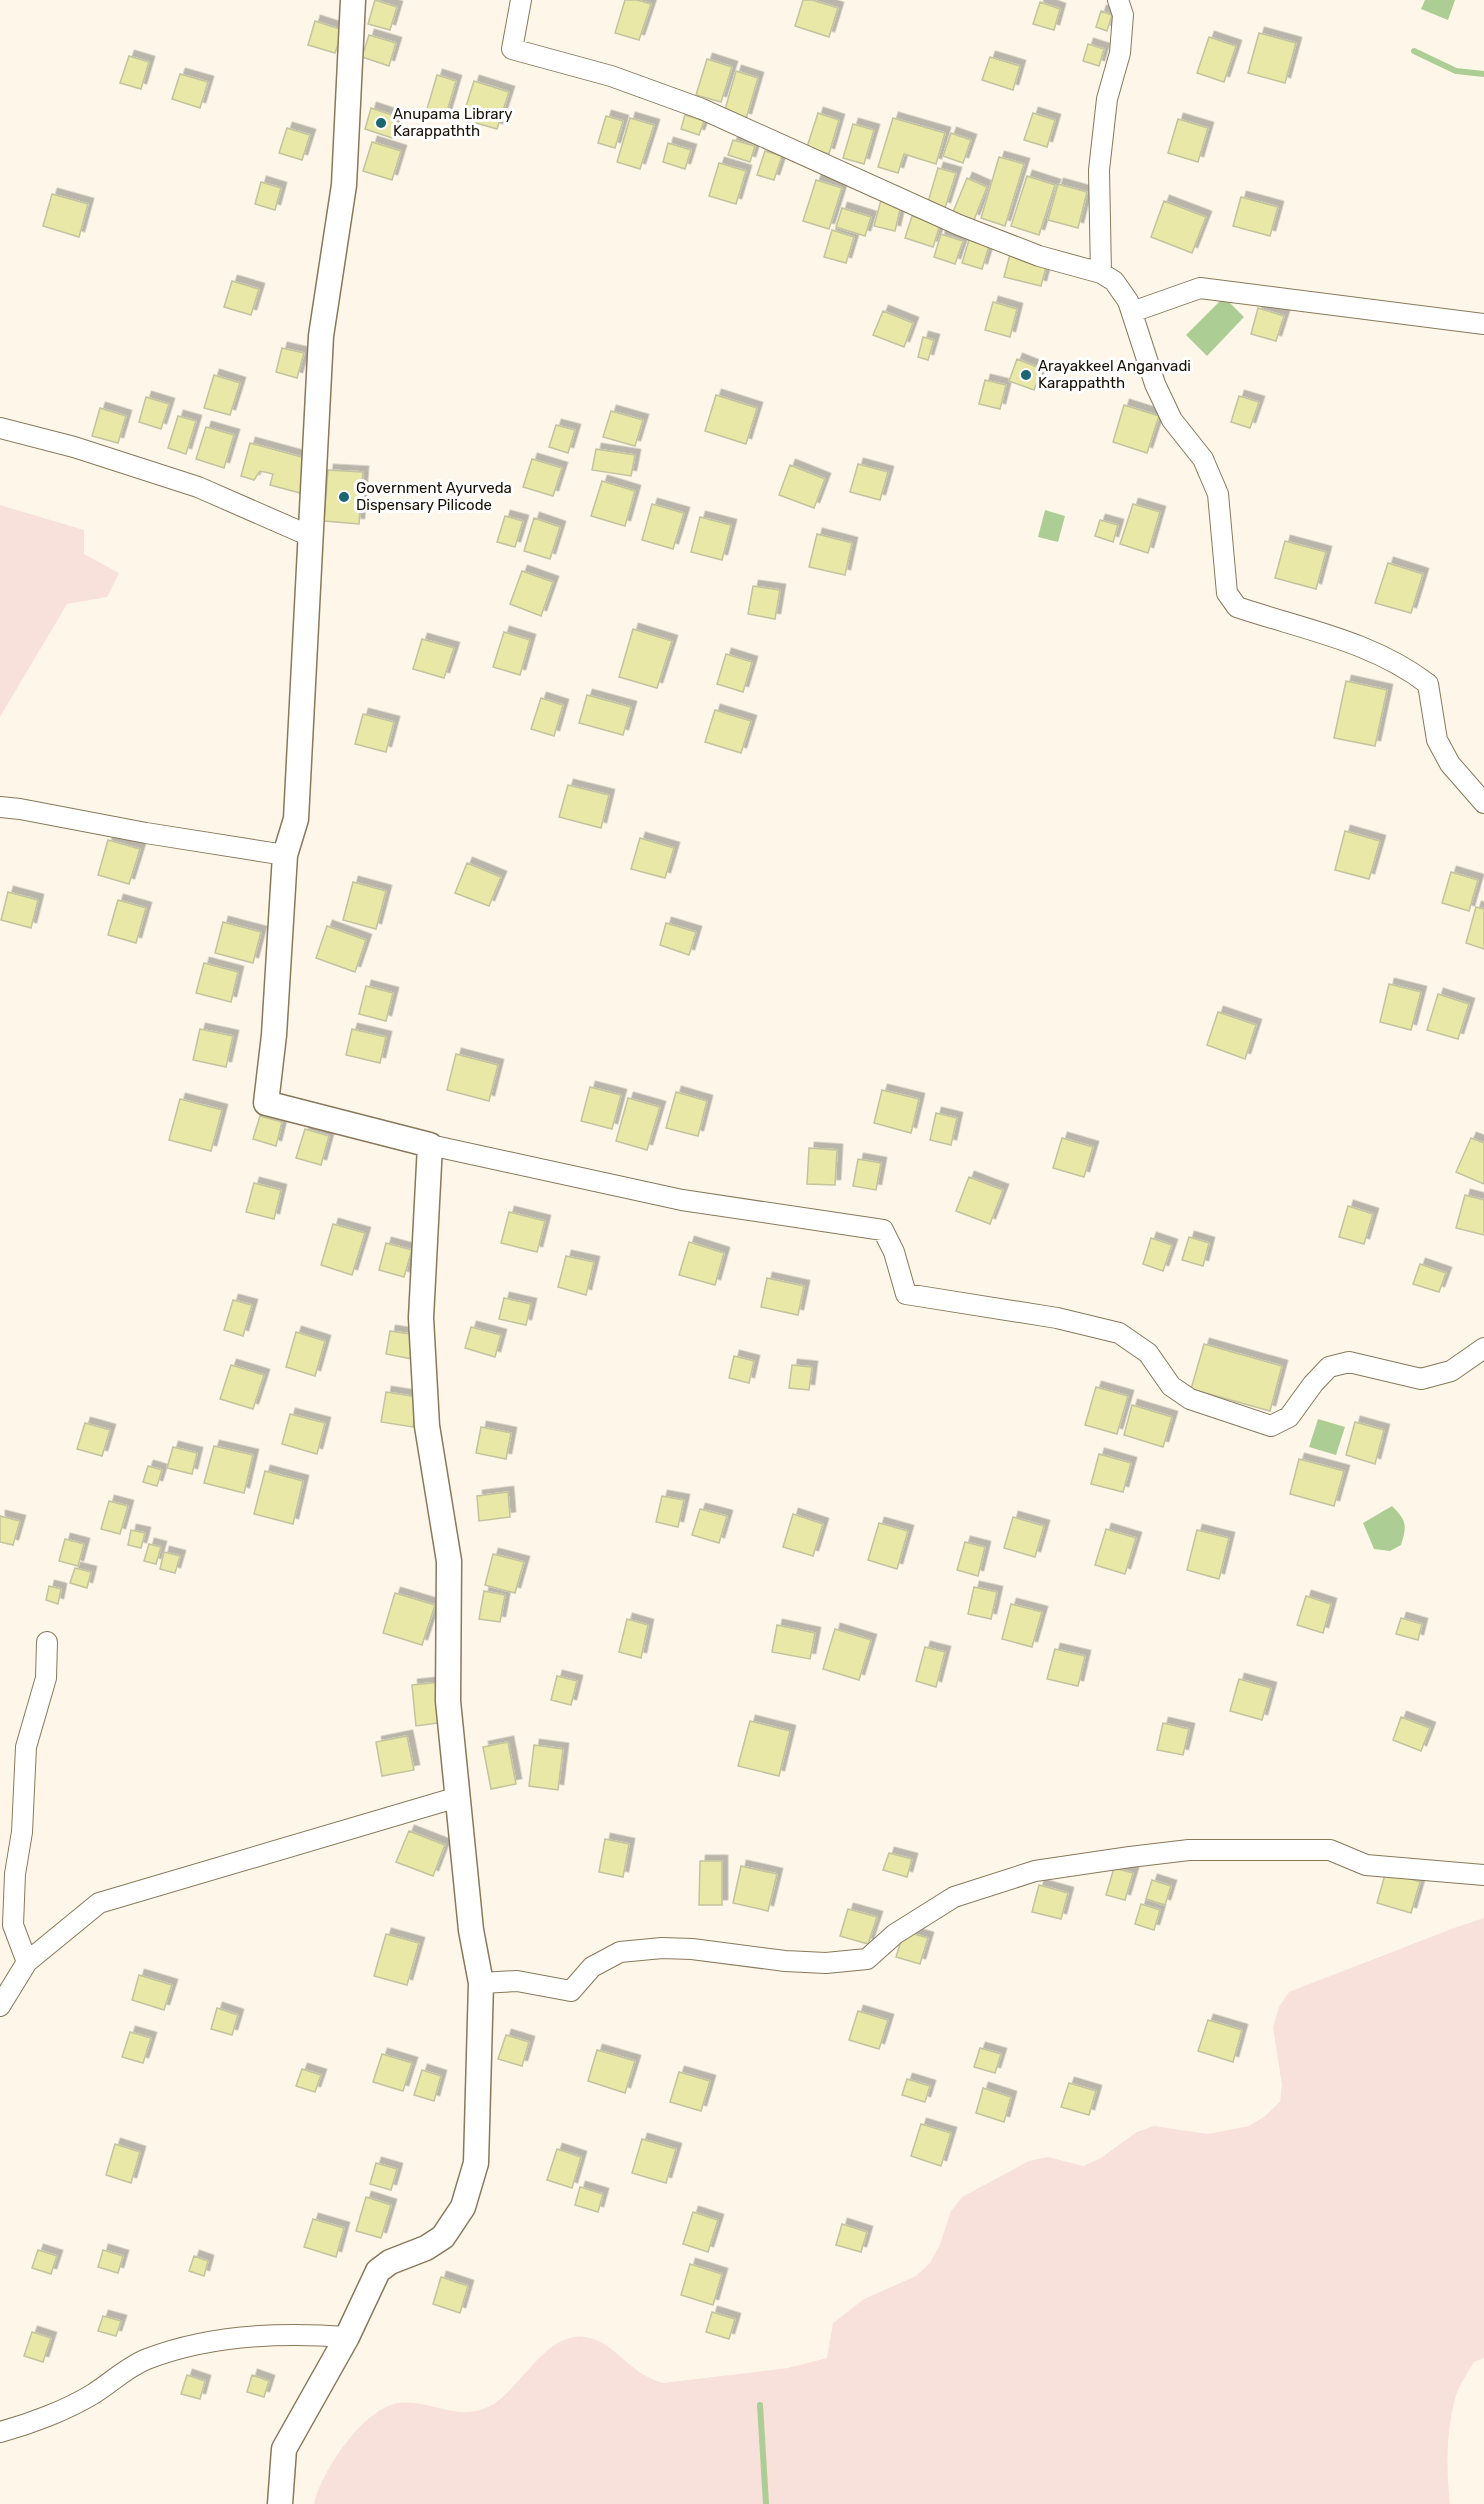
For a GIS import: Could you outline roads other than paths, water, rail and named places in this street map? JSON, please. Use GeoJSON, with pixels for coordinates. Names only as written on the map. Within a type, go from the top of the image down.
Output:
{"type":"FeatureCollection","features":[{"type":"Feature","properties":{"kind":"street"},"geometry":{"type":"LineString","coordinates":[[353,0],[344,185],[321,336],[296,819],[285,855],[274,1035],[266,1103],[430,1145],[682,1200],[883,1230],[894,1252],[906,1294],[1057,1318],[1119,1333],[1148,1353],[1171,1386],[1190,1400],[1271,1426],[1289,1417],[1313,1384],[1329,1367],[1349,1362],[1421,1379],[1451,1371],[1484,1348]]}},
{"type":"Feature","properties":{"kind":"street"},"geometry":{"type":"LineString","coordinates":[[521,0],[512,49],[611,76],[702,109],[959,225],[1039,256],[1101,273],[1114,281],[1128,302],[1155,384],[1172,420],[1203,459],[1218,494],[1227,593],[1237,607],[1376,651],[1407,668],[1428,684],[1437,740],[1450,764],[1484,803]]}},
{"type":"Feature","properties":{"kind":"street"},"geometry":{"type":"LineString","coordinates":[[1101,273],[1098,170],[1107,99],[1120,53],[1123,15],[1118,0]]}},
{"type":"Feature","properties":{"kind":"street"},"geometry":{"type":"LineString","coordinates":[[1132,312],[1200,288],[1484,324]]}},
{"type":"Feature","properties":{"kind":"street"},"geometry":{"type":"LineString","coordinates":[[0,428],[74,447],[198,487],[310,536]]}},
{"type":"Feature","properties":{"kind":"street"},"geometry":{"type":"LineString","coordinates":[[0,807],[285,855]]}},
{"type":"Feature","properties":{"kind":"street"},"geometry":{"type":"LineString","coordinates":[[280,2504],[284,2450],[347,2337],[378,2271],[390,2262],[426,2248],[443,2237],[463,2207],[476,2163],[481,1983],[471,1930],[448,1701],[449,1561],[427,1426],[421,1318],[430,1145]]}},
{"type":"Feature","properties":{"kind":"street"},"geometry":{"type":"LineString","coordinates":[[27,1962],[13,1925],[15,1874],[22,1832],[26,1747],[46,1678],[47,1642]]}},
{"type":"Feature","properties":{"kind":"street"},"geometry":{"type":"LineString","coordinates":[[0,2006],[27,1962],[99,1903],[458,1797]]}},
{"type":"Feature","properties":{"kind":"street"},"geometry":{"type":"LineString","coordinates":[[481,1983],[517,1981],[571,1991],[592,1967],[620,1952],[662,1948],[692,1949],[786,1962],[826,1963],[867,1959],[895,1934],[954,1898],[1035,1871],[1189,1850],[1330,1850],[1366,1865],[1484,1875]]}},
{"type":"Feature","properties":{"kind":"street"},"geometry":{"type":"LineString","coordinates":[[0,2432],[33,2423],[92,2394],[124,2371],[147,2359],[207,2342],[302,2334],[347,2337]]}},
{"type":"Feature","properties":{"kind":"waterway"},"geometry":{"type":"LineString","coordinates":[[1414,51],[1456,71],[1484,74]]}},
{"type":"Feature","properties":{"kind":"waterway"},"geometry":{"type":"LineString","coordinates":[[760,2405],[766,2504]]}},
{"type":"Feature","properties":{"kind":"place","name":"Anupama Library Karappathth"},"geometry":{"type":"Point","coordinates":[381,123]}},
{"type":"Feature","properties":{"kind":"place","name":"Arayakkeel Anganvadi Karappathth"},"geometry":{"type":"Point","coordinates":[1026,375]}},
{"type":"Feature","properties":{"kind":"place","name":"Government Ayurveda Dispensary Pilicode"},"geometry":{"type":"Point","coordinates":[344,497]}}]}
